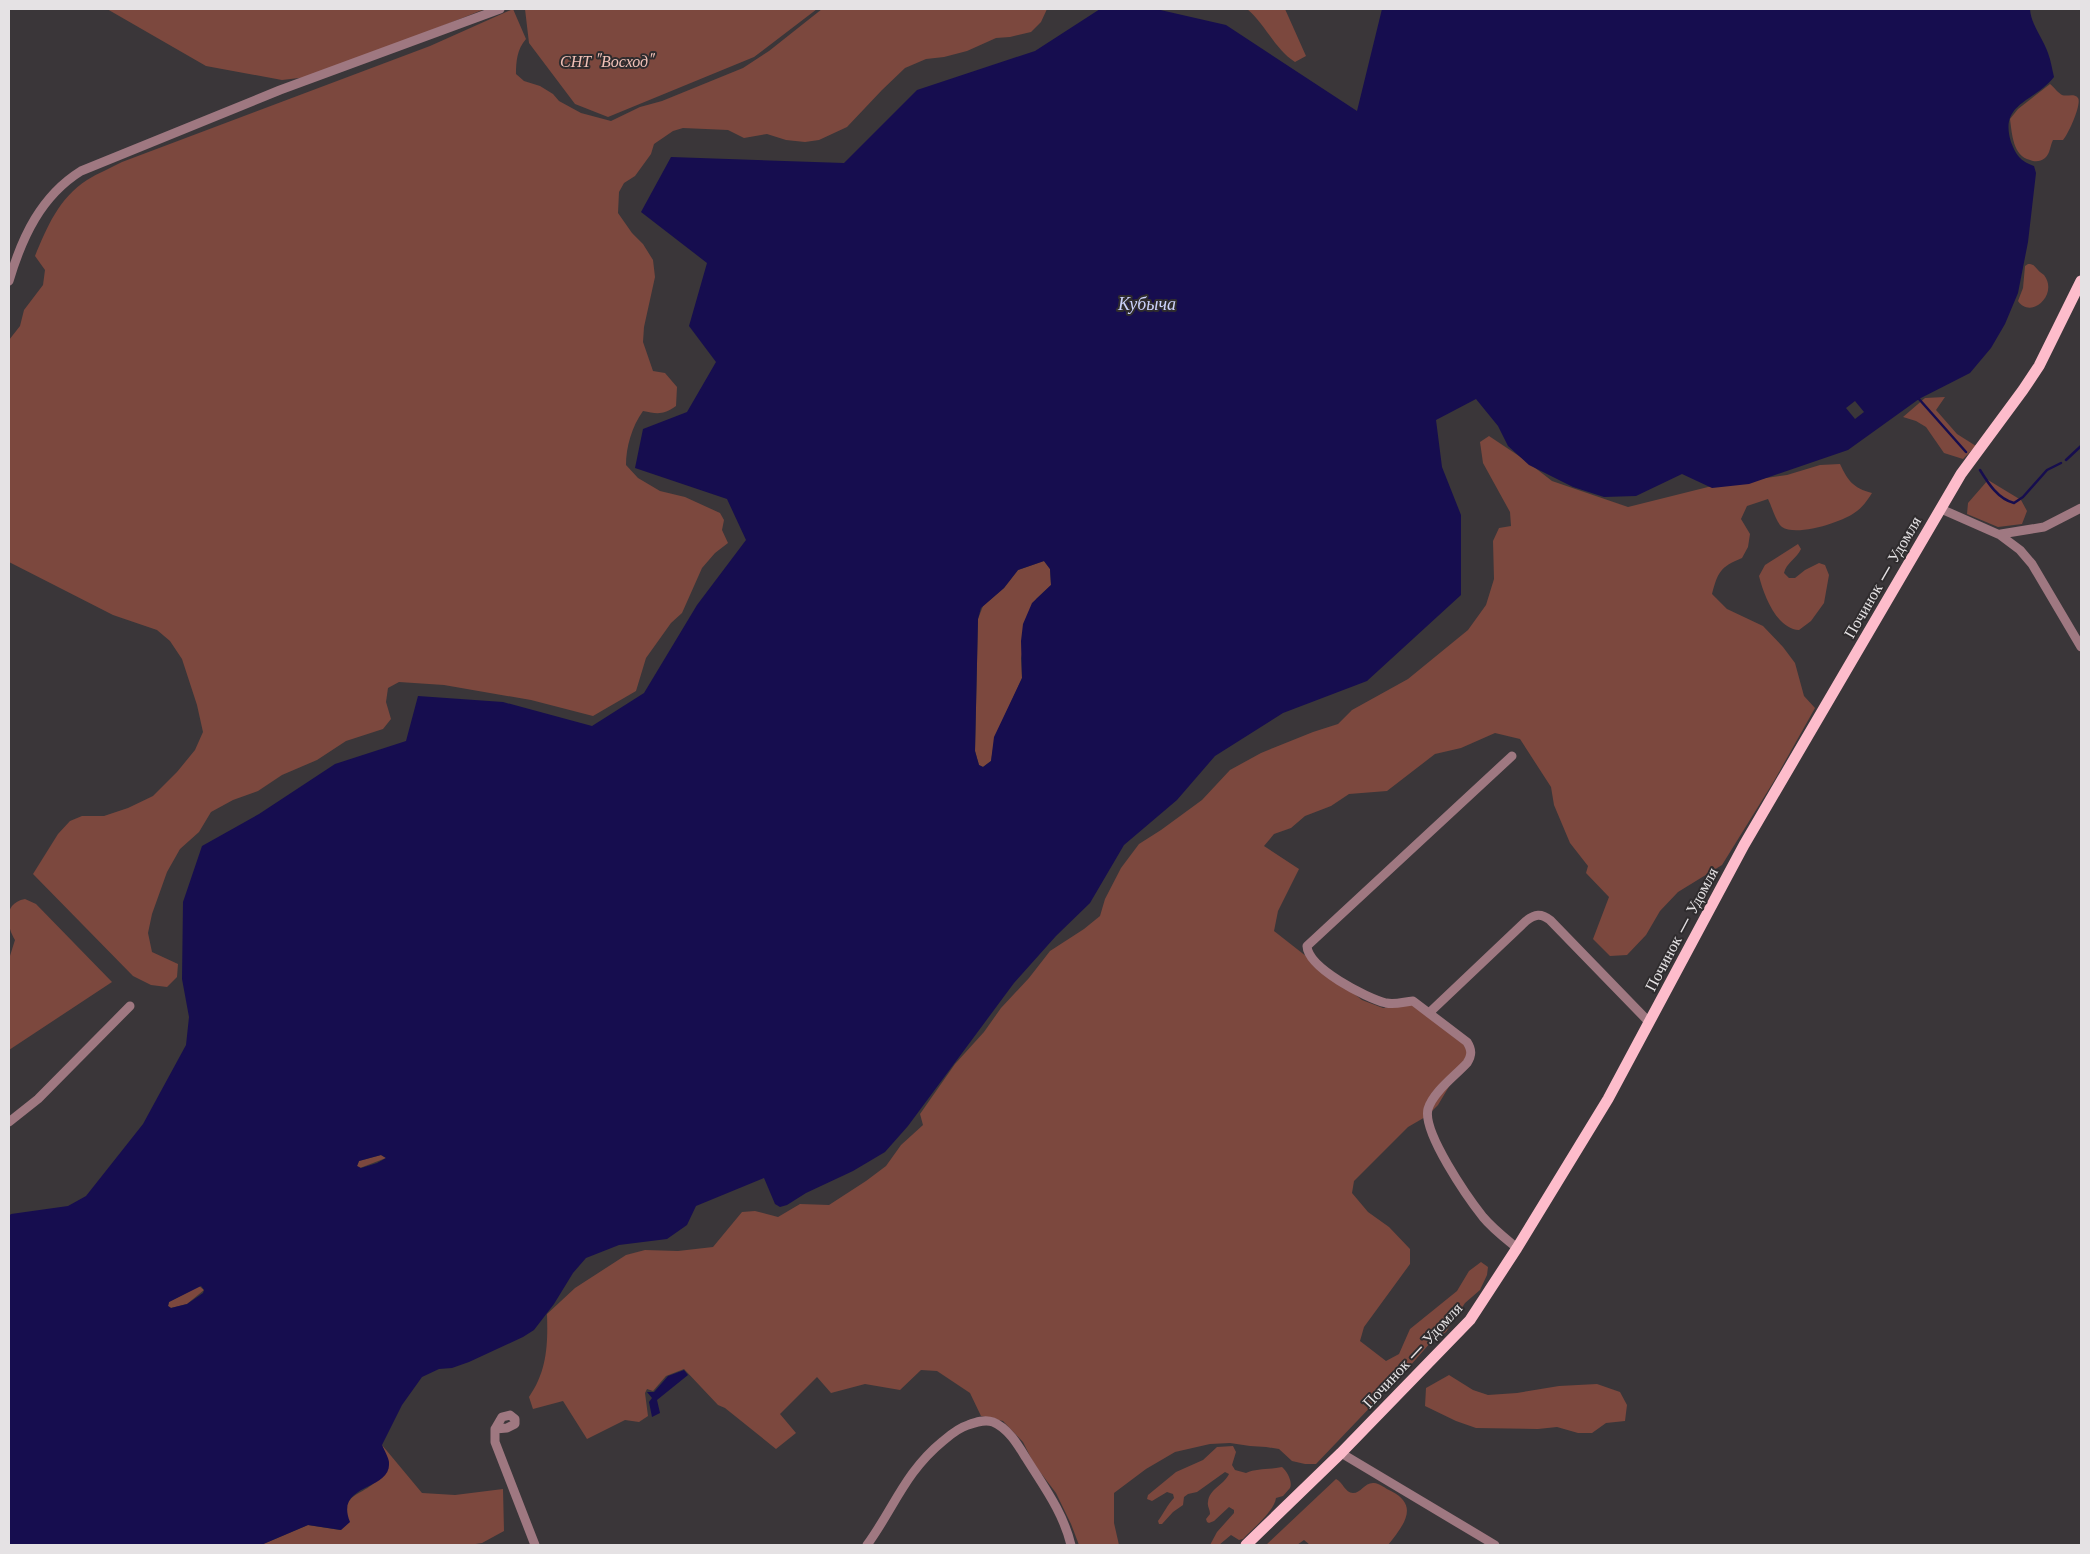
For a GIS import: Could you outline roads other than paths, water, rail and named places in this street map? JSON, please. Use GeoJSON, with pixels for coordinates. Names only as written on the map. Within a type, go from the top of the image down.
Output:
{"type":"FeatureCollection","features":[{"type":"Feature","properties":{"kind":"main road","name":"Починок — Удомля"},"geometry":{"type":"LineString","coordinates":[[1246,1545],[1341,1453],[1470,1320],[1517,1248],[1608,1099],[1744,845],[1961,474],[2039,366],[2081,281]]}},
{"type":"Feature","properties":{"kind":"street"},"geometry":{"type":"LineString","coordinates":[[9,281],[16,257],[41,207],[65,181],[81,171],[280,90],[500,9]]}},
{"type":"Feature","properties":{"kind":"street"},"geometry":{"type":"LineString","coordinates":[[2000,534],[2044,527],[2081,508]]}},
{"type":"Feature","properties":{"kind":"street"},"geometry":{"type":"LineString","coordinates":[[1942,509],[2000,534],[2020,550],[2032,564],[2081,647]]}},
{"type":"Feature","properties":{"kind":"street"},"geometry":{"type":"LineString","coordinates":[[1512,756],[1307,946],[1310,955],[1326,970],[1366,997],[1393,1004],[1412,1001],[1467,1042],[1472,1049],[1467,1063],[1431,1101],[1427,1112],[1430,1130],[1464,1190],[1483,1216],[1498,1233],[1517,1248]]}},
{"type":"Feature","properties":{"kind":"street"},"geometry":{"type":"LineString","coordinates":[[1429,1013],[1526,921],[1537,914],[1544,915],[1550,920],[1649,1022]]}},
{"type":"Feature","properties":{"kind":"street"},"geometry":{"type":"LineString","coordinates":[[9,1122],[38,1099],[130,1006]]}},
{"type":"Feature","properties":{"kind":"street"},"geometry":{"type":"LineString","coordinates":[[867,1545],[919,1463],[958,1430],[983,1420],[1002,1426],[1017,1444],[1046,1486],[1060,1512],[1071,1545]]}},
{"type":"Feature","properties":{"kind":"street"},"geometry":{"type":"LineString","coordinates":[[495,1429],[495,1442],[534,1545]]}},
{"type":"Feature","properties":{"kind":"street"},"geometry":{"type":"LineString","coordinates":[[1341,1453],[1496,1545]]}},
{"type":"Feature","properties":{"kind":"water","name":"Кубыча"},"geometry":{"type":"Polygon","coordinates":[[[1100,9],[1156,9],[1226,25],[1357,111],[1382,9],[2030,9],[2035,26],[2046,47],[2054,77],[2046,86],[2020,105],[2010,119],[2011,142],[2015,151],[2022,160],[2034,166],[2036,173],[2028,242],[2018,293],[2005,324],[1991,348],[1970,373],[1919,399],[1848,450],[1749,484],[1712,488],[1682,474],[1636,496],[1604,497],[1573,487],[1529,465],[1508,446],[1498,426],[1476,399],[1436,420],[1442,467],[1461,515],[1461,595],[1367,681],[1283,713],[1215,756],[1177,800],[1124,845],[1090,903],[1056,936],[1014,983],[908,1126],[885,1152],[853,1171],[806,1193],[787,1205],[780,1207],[775,1204],[764,1178],[696,1206],[687,1225],[667,1239],[619,1245],[586,1258],[573,1273],[554,1304],[534,1330],[469,1362],[452,1368],[439,1369],[422,1377],[402,1405],[382,1445],[389,1461],[387,1472],[382,1479],[356,1494],[350,1500],[347,1509],[350,1522],[341,1530],[308,1525],[261,1545],[9,1545],[9,1216],[11,1214],[68,1206],[86,1196],[143,1124],[186,1045],[189,1017],[182,979],[183,902],[202,846],[259,814],[335,764],[406,741],[418,696],[503,702],[592,726],[644,693],[697,605],[746,540],[727,499],[635,468],[643,429],[687,412],[716,362],[689,326],[707,263],[641,212],[671,157],[844,163],[917,90],[1035,51],[1100,9]],[[1044,561],[1018,570],[1004,588],[981,608],[978,619],[975,751],[979,765],[983,767],[991,761],[994,737],[1022,678],[1021,641],[1023,624],[1032,603],[1051,585],[1050,569],[1044,561]],[[381,1155],[359,1161],[357,1166],[361,1168],[386,1158],[381,1155]],[[201,1286],[169,1302],[168,1306],[171,1308],[187,1304],[203,1293],[204,1290],[201,1286]]]}},
{"type":"Feature","properties":{"kind":"water"},"geometry":{"type":"Polygon","coordinates":[[[684,1370],[688,1375],[657,1400],[660,1413],[652,1417],[649,1402],[652,1398],[647,1392],[654,1392],[668,1376],[684,1370]]]}},
{"type":"Feature","properties":{"kind":"waterway"},"geometry":{"type":"LineString","coordinates":[[1919,399],[1966,452]]}},
{"type":"Feature","properties":{"kind":"waterway"},"geometry":{"type":"LineString","coordinates":[[2066,460],[2081,446]]}},
{"type":"Feature","properties":{"kind":"waterway"},"geometry":{"type":"LineString","coordinates":[[1980,470],[1998,494],[2014,503],[2023,497],[2047,470],[2061,463]]}},
{"type":"Feature","properties":{"kind":"park label","name":"СНТ \"Восход\""},"geometry":{"type":"Point","coordinates":[607,61]}}]}
